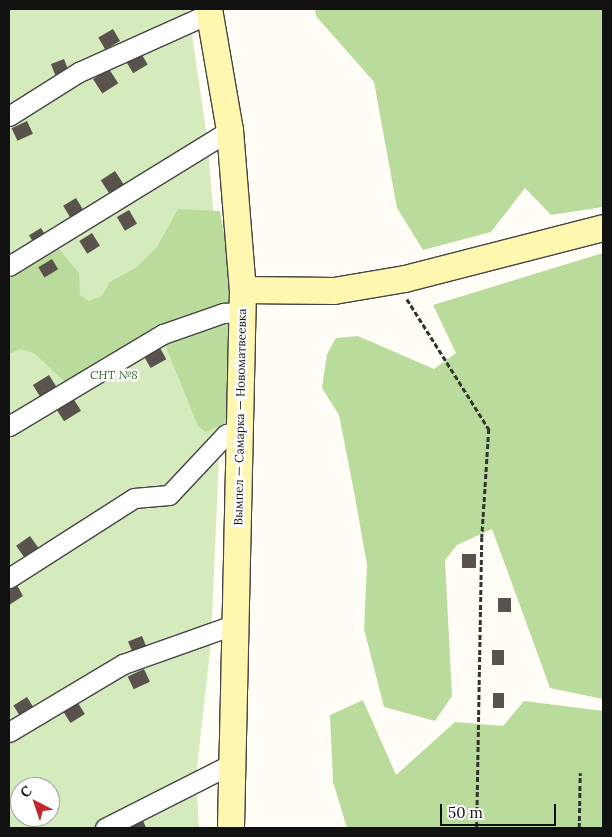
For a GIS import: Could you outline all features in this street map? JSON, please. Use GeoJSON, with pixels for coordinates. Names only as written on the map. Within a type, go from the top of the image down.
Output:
{"type":"FeatureCollection","features":[{"type":"Feature","properties":{"kind":"main road","name":"Вымпел — Самарка — Новоматвеевка"},"geometry":{"type":"LineString","coordinates":[[210,11],[230,130],[242,301],[242,429],[233,625],[231,828]]}},
{"type":"Feature","properties":{"kind":"main road"},"geometry":{"type":"LineString","coordinates":[[242,301],[334,291],[396,280],[603,228]]}},
{"type":"Feature","properties":{"kind":"street"},"geometry":{"type":"LineString","coordinates":[[9,116],[78,72],[210,11]]}},
{"type":"Feature","properties":{"kind":"street"},"geometry":{"type":"LineString","coordinates":[[9,266],[230,130]]}},
{"type":"Feature","properties":{"kind":"street"},"geometry":{"type":"LineString","coordinates":[[9,426],[163,334],[223,313],[242,301]]}},
{"type":"Feature","properties":{"kind":"street"},"geometry":{"type":"LineString","coordinates":[[9,578],[134,498],[169,495],[226,434],[242,429]]}},
{"type":"Feature","properties":{"kind":"street"},"geometry":{"type":"LineString","coordinates":[[9,732],[123,664],[233,625]]}},
{"type":"Feature","properties":{"kind":"street"},"geometry":{"type":"LineString","coordinates":[[105,828],[231,764]]}},
{"type":"Feature","properties":{"kind":"path"},"geometry":{"type":"LineString","coordinates":[[396,280],[489,429],[482,537],[477,828]]}},
{"type":"Feature","properties":{"kind":"path"},"geometry":{"type":"LineString","coordinates":[[579,828],[580,773]]}},
{"type":"Feature","properties":{"kind":"green space","name":"СНТ №8"},"geometry":{"type":"Polygon","coordinates":[[[9,9],[187,9],[189,16],[207,136],[220,289],[220,433],[211,641],[196,777],[199,828],[9,828],[9,9]]]}},
{"type":"Feature","properties":{"kind":"green space"},"geometry":{"type":"Polygon","coordinates":[[[315,9],[603,9],[603,207],[551,215],[525,188],[491,232],[423,250],[397,208],[374,82],[316,16],[315,9]]]}},
{"type":"Feature","properties":{"kind":"green space"},"geometry":{"type":"Polygon","coordinates":[[[178,209],[220,211],[231,274],[231,406],[226,423],[206,432],[198,426],[157,325],[67,384],[34,353],[20,349],[9,354],[9,279],[59,249],[79,273],[80,295],[89,301],[102,296],[110,282],[137,267],[157,247],[178,209]]]}},
{"type":"Feature","properties":{"kind":"green space"},"geometry":{"type":"Polygon","coordinates":[[[603,253],[603,699],[550,688],[492,529],[457,545],[445,560],[452,696],[435,721],[384,707],[364,629],[367,565],[355,497],[339,415],[322,388],[327,354],[336,338],[358,336],[434,369],[456,353],[433,305],[603,253]]]}},
{"type":"Feature","properties":{"kind":"green space"},"geometry":{"type":"Polygon","coordinates":[[[363,700],[396,775],[455,722],[503,726],[524,701],[603,711],[603,828],[347,828],[333,782],[330,715],[363,700]]]}},
{"type":"Feature","properties":{"kind":"building"},"geometry":{"type":"Polygon","coordinates":[[[113,29],[120,41],[105,50],[98,38],[113,29]]]}},
{"type":"Feature","properties":{"kind":"building"},"geometry":{"type":"Polygon","coordinates":[[[139,50],[148,65],[133,73],[124,59],[139,50]]]}},
{"type":"Feature","properties":{"kind":"building"},"geometry":{"type":"Polygon","coordinates":[[[64,59],[69,72],[56,77],[51,64],[64,59]]]}},
{"type":"Feature","properties":{"kind":"building"},"geometry":{"type":"Polygon","coordinates":[[[109,69],[118,83],[102,94],[93,79],[109,69]]]}},
{"type":"Feature","properties":{"kind":"building"},"geometry":{"type":"Polygon","coordinates":[[[27,121],[33,134],[18,141],[12,128],[27,121]]]}},
{"type":"Feature","properties":{"kind":"building"},"geometry":{"type":"Polygon","coordinates":[[[115,171],[124,185],[110,195],[101,180],[115,171]]]}},
{"type":"Feature","properties":{"kind":"building"},"geometry":{"type":"Polygon","coordinates":[[[76,198],[85,213],[72,220],[63,206],[76,198]]]}},
{"type":"Feature","properties":{"kind":"building"},"geometry":{"type":"Polygon","coordinates":[[[129,210],[137,224],[125,231],[117,217],[129,210]]]}},
{"type":"Feature","properties":{"kind":"building"},"geometry":{"type":"Polygon","coordinates":[[[41,228],[47,238],[35,245],[29,235],[41,228]]]}},
{"type":"Feature","properties":{"kind":"building"},"geometry":{"type":"Polygon","coordinates":[[[92,233],[100,246],[87,254],[79,241],[92,233]]]}},
{"type":"Feature","properties":{"kind":"building"},"geometry":{"type":"Polygon","coordinates":[[[52,259],[58,269],[44,278],[38,267],[52,259]]]}},
{"type":"Feature","properties":{"kind":"building"},"geometry":{"type":"Polygon","coordinates":[[[160,348],[166,359],[151,368],[144,357],[160,348]]]}},
{"type":"Feature","properties":{"kind":"building"},"geometry":{"type":"Polygon","coordinates":[[[49,375],[57,388],[41,398],[33,385],[49,375]]]}},
{"type":"Feature","properties":{"kind":"building"},"geometry":{"type":"Polygon","coordinates":[[[73,398],[81,411],[64,421],[56,409],[73,398]]]}},
{"type":"Feature","properties":{"kind":"building"},"geometry":{"type":"Polygon","coordinates":[[[30,536],[39,549],[25,559],[16,546],[30,536]]]}},
{"type":"Feature","properties":{"kind":"building"},"geometry":{"type":"Polygon","coordinates":[[[462,554],[476,554],[476,568],[462,568],[462,554]]]}},
{"type":"Feature","properties":{"kind":"building"},"geometry":{"type":"Polygon","coordinates":[[[17,585],[23,596],[9,605],[9,590],[17,585]]]}},
{"type":"Feature","properties":{"kind":"building"},"geometry":{"type":"Polygon","coordinates":[[[498,598],[511,598],[511,612],[498,612],[498,598]]]}},
{"type":"Feature","properties":{"kind":"building"},"geometry":{"type":"Polygon","coordinates":[[[142,636],[146,646],[132,652],[128,642],[142,636]]]}},
{"type":"Feature","properties":{"kind":"building"},"geometry":{"type":"Polygon","coordinates":[[[492,650],[504,650],[504,665],[492,665],[492,650]]]}},
{"type":"Feature","properties":{"kind":"building"},"geometry":{"type":"Polygon","coordinates":[[[144,669],[150,682],[134,689],[128,677],[144,669]]]}},
{"type":"Feature","properties":{"kind":"building"},"geometry":{"type":"Polygon","coordinates":[[[493,693],[504,693],[504,708],[493,708],[493,693]]]}},
{"type":"Feature","properties":{"kind":"building"},"geometry":{"type":"Polygon","coordinates":[[[27,697],[34,708],[20,717],[13,705],[27,697]]]}},
{"type":"Feature","properties":{"kind":"building"},"geometry":{"type":"Polygon","coordinates":[[[78,703],[85,714],[70,723],[64,712],[78,703]]]}},
{"type":"Feature","properties":{"kind":"building"},"geometry":{"type":"Polygon","coordinates":[[[143,820],[146,828],[132,828],[130,824],[143,820]]]}}]}
